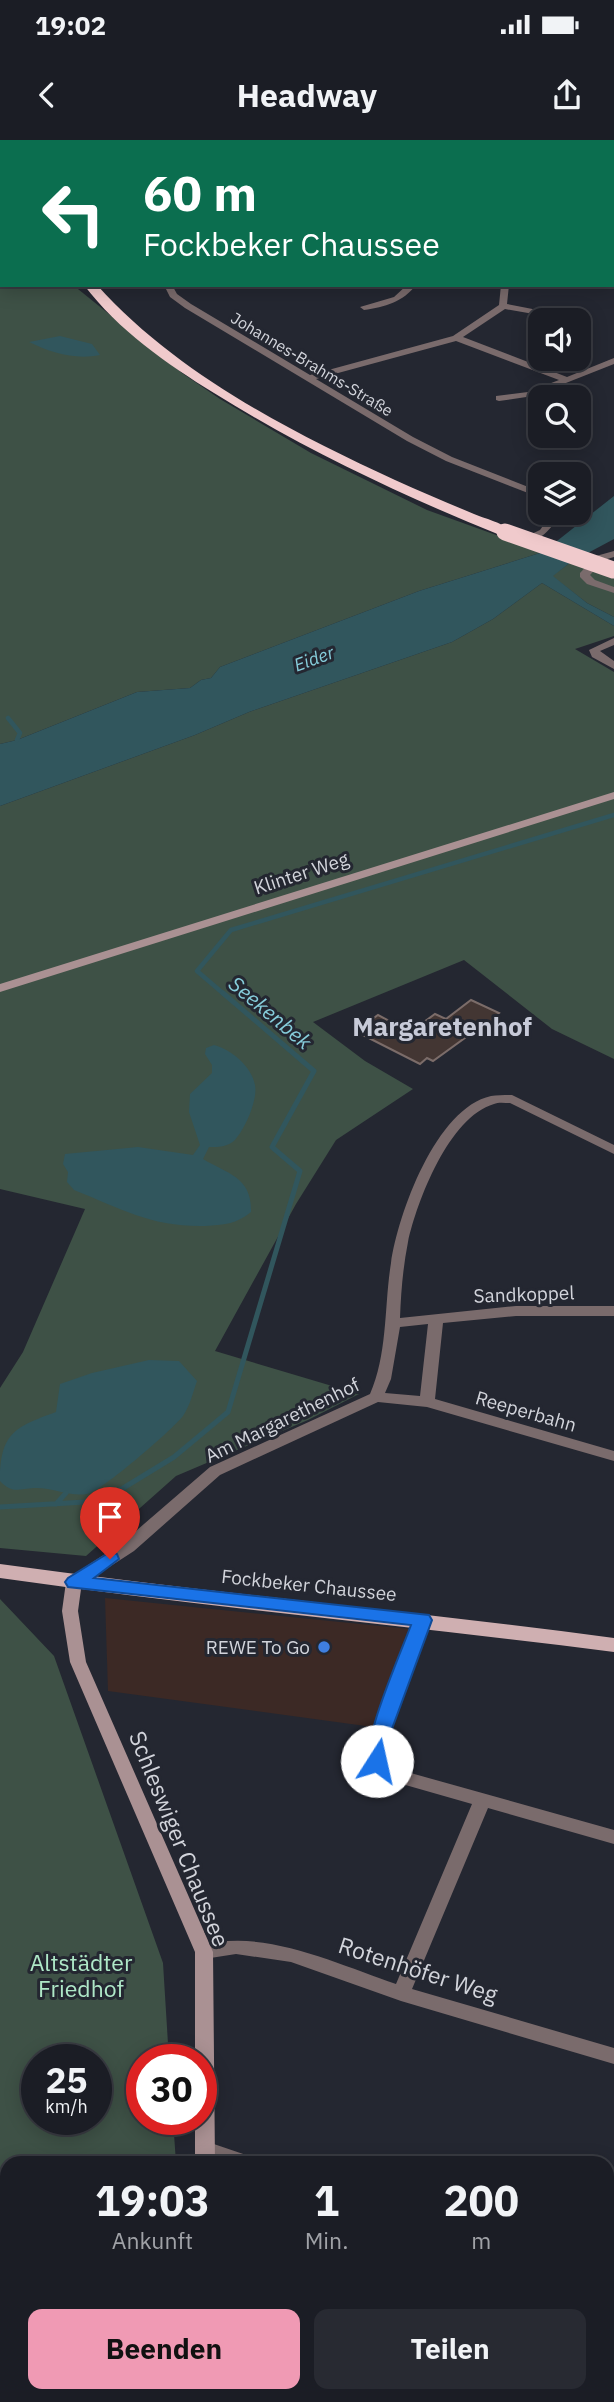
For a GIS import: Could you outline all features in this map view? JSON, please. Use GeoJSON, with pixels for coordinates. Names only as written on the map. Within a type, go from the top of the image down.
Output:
{"type":"FeatureCollection","features":[{"type":"Feature","properties":{"kind":"highway"},"geometry":{"type":"LineString","coordinates":[[92,287],[144,338],[190,372],[272,423],[370,474],[614,570]]}},
{"type":"Feature","properties":{"kind":"highway"},"geometry":{"type":"LineString","coordinates":[[106,287],[158,336],[198,366],[282,419],[390,474],[511,529],[614,561]]}},
{"type":"Feature","properties":{"kind":"main road","name":"Fockbeker Chaussee"},"geometry":{"type":"LineString","coordinates":[[0,1571],[614,1645]]}},
{"type":"Feature","properties":{"kind":"street","name":"Johannes-Brahms-Straße"},"geometry":{"type":"LineString","coordinates":[[169,287],[173,295],[188,306],[307,379],[449,459],[528,490]]}},
{"type":"Feature","properties":{"kind":"street"},"geometry":{"type":"LineString","coordinates":[[364,307],[386,305],[411,287]]}},
{"type":"Feature","properties":{"kind":"street"},"geometry":{"type":"LineString","coordinates":[[503,306],[505,287]]}},
{"type":"Feature","properties":{"kind":"street"},"geometry":{"type":"LineString","coordinates":[[307,379],[456,338],[503,306],[528,310]]}},
{"type":"Feature","properties":{"kind":"street"},"geometry":{"type":"LineString","coordinates":[[456,338],[567,380]]}},
{"type":"Feature","properties":{"kind":"street"},"geometry":{"type":"LineString","coordinates":[[499,398],[530,394],[614,361]]}},
{"type":"Feature","properties":{"kind":"street"},"geometry":{"type":"LineString","coordinates":[[520,543],[543,532],[548,525]]}},
{"type":"Feature","properties":{"kind":"street"},"geometry":{"type":"LineString","coordinates":[[614,554],[600,558],[584,575],[591,582],[614,590]]}},
{"type":"Feature","properties":{"kind":"street"},"geometry":{"type":"LineString","coordinates":[[614,640],[593,650],[596,655],[614,666]]}},
{"type":"Feature","properties":{"kind":"street","name":"Klinter Weg"},"geometry":{"type":"LineString","coordinates":[[0,988],[614,794]]}},
{"type":"Feature","properties":{"kind":"street","name":"Am Margarethenhof"},"geometry":{"type":"LineString","coordinates":[[376,1397],[384,1379],[393,1323],[395,1273],[404,1231],[417,1190],[459,1119],[488,1100],[500,1097],[512,1099],[614,1150]]}},
{"type":"Feature","properties":{"kind":"street","name":"Sandkoppel"},"geometry":{"type":"LineString","coordinates":[[436,1319],[516,1311],[614,1311]]}},
{"type":"Feature","properties":{"kind":"street"},"geometry":{"type":"LineString","coordinates":[[393,1323],[436,1319],[427,1402]]}},
{"type":"Feature","properties":{"kind":"street","name":"Am Margarethenhof"},"geometry":{"type":"LineString","coordinates":[[74,1582],[128,1547],[215,1471],[376,1397],[427,1402]]}},
{"type":"Feature","properties":{"kind":"street","name":"Reeperbahn"},"geometry":{"type":"LineString","coordinates":[[427,1402],[614,1456]]}},
{"type":"Feature","properties":{"kind":"street","name":"Schleswiger Chaussee"},"geometry":{"type":"LineString","coordinates":[[74,1582],[70,1611],[78,1662],[204,1952],[205,2156]]}},
{"type":"Feature","properties":{"kind":"street"},"geometry":{"type":"LineString","coordinates":[[423,1620],[379,1737],[377,1761],[394,1775],[614,1837]]}},
{"type":"Feature","properties":{"kind":"street"},"geometry":{"type":"LineString","coordinates":[[401,1993],[482,1801]]}},
{"type":"Feature","properties":{"kind":"street","name":"Rotenhöfer Weg"},"geometry":{"type":"LineString","coordinates":[[204,1952],[236,1947],[292,1955],[401,1993],[614,2056]]}},
{"type":"Feature","properties":{"kind":"shaded area"},"geometry":{"type":"Polygon","coordinates":[[[105,1598],[409,1629],[373,1727],[108,1691],[105,1598]]]}},
{"type":"Feature","properties":{"kind":"green space"},"geometry":{"type":"Polygon","coordinates":[[[0,287],[75,287],[182,373],[311,453],[427,510],[543,552],[419,591],[220,667],[211,678],[201,680],[190,688],[137,692],[17,740],[0,744],[0,287]]]}},
{"type":"Feature","properties":{"kind":"green space"},"geometry":{"type":"Polygon","coordinates":[[[571,562],[614,577],[614,617],[587,603],[552,576],[571,562]]]}},
{"type":"Feature","properties":{"kind":"green space"},"geometry":{"type":"Polygon","coordinates":[[[542,583],[614,626],[614,636],[575,649],[614,672],[614,1059],[552,1029],[464,960],[313,1022],[365,1061],[413,1089],[336,1140],[296,1204],[215,1351],[359,1394],[308,1420],[176,1476],[86,1556],[0,1548],[0,1388],[23,1352],[85,1209],[0,1189],[0,806],[195,735],[249,712],[452,642],[493,619],[542,583]]]}},
{"type":"Feature","properties":{"kind":"green space","name":"Altstädter Friedhof"},"geometry":{"type":"Polygon","coordinates":[[[0,1599],[54,1656],[163,1963],[168,2044],[126,2044],[126,2135],[174,2135],[176,2156],[0,2156],[0,1599]]]}},
{"type":"Feature","properties":{"kind":"water"},"geometry":{"type":"Polygon","coordinates":[[[60,336],[92,344],[100,355],[82,357],[64,354],[29,342],[60,336]]]}},
{"type":"Feature","properties":{"kind":"water","name":"Eider"},"geometry":{"type":"Polygon","coordinates":[[[614,496],[614,539],[571,562],[553,576],[587,603],[614,617],[614,626],[542,583],[493,619],[452,642],[249,712],[195,735],[0,806],[0,744],[17,740],[137,692],[190,688],[201,680],[211,678],[220,667],[419,591],[543,552],[577,525],[591,525],[591,514],[614,496]]]}},
{"type":"Feature","properties":{"kind":"water"},"geometry":{"type":"Polygon","coordinates":[[[214,1045],[234,1055],[245,1065],[253,1078],[255,1098],[247,1122],[235,1140],[219,1147],[209,1147],[203,1159],[243,1184],[250,1200],[251,1212],[224,1224],[186,1226],[137,1216],[74,1190],[67,1182],[68,1172],[63,1164],[65,1154],[138,1147],[193,1155],[200,1145],[189,1112],[190,1094],[212,1073],[212,1065],[205,1054],[206,1048],[214,1045]]]}},
{"type":"Feature","properties":{"kind":"water"},"geometry":{"type":"Polygon","coordinates":[[[149,1360],[179,1361],[197,1381],[183,1416],[121,1472],[95,1490],[80,1495],[41,1488],[12,1489],[0,1481],[3,1452],[7,1442],[20,1428],[56,1412],[60,1384],[92,1373],[149,1360]]]}},
{"type":"Feature","properties":{"kind":"building"},"geometry":{"type":"Polygon","coordinates":[[[471,1000],[499,1013],[493,1018],[511,1026],[495,1038],[476,1030],[433,1061],[427,1058],[420,1064],[355,1031],[378,1015],[410,1032],[435,1014],[446,1019],[471,1000]]]}},
{"type":"Feature","properties":{"kind":"waterway"},"geometry":{"type":"LineString","coordinates":[[8,718],[20,733],[17,740]]}},
{"type":"Feature","properties":{"kind":"waterway","name":"Seekenbek"},"geometry":{"type":"LineString","coordinates":[[225,995],[197,971],[231,930],[614,815]]}},
{"type":"Feature","properties":{"kind":"waterway","name":"Seekenbek"},"geometry":{"type":"LineString","coordinates":[[56,1504],[102,1501],[174,1457],[228,1412],[300,1171],[272,1147],[314,1071],[223,993]]}},
{"type":"Feature","properties":{"kind":"waterway"},"geometry":{"type":"LineString","coordinates":[[56,1504],[66,1493]]}},
{"type":"Feature","properties":{"kind":"waterway","name":"Seekenbek"},"geometry":{"type":"LineString","coordinates":[[0,1507],[56,1504]]}},
{"type":"Feature","properties":{"kind":"place","name":"REWE To Go"},"geometry":{"type":"Point","coordinates":[324,1647]}},
{"type":"Feature","properties":{"kind":"district","name":"Margaretenhof"},"geometry":{"type":"Point","coordinates":[442,1027]}},
{"type":"Feature","properties":{"kind":"route"},"geometry":{"type":"LineString","coordinates":[[110,1559],[74,1582],[423,1620],[379,1737],[377,1761]]}}]}
